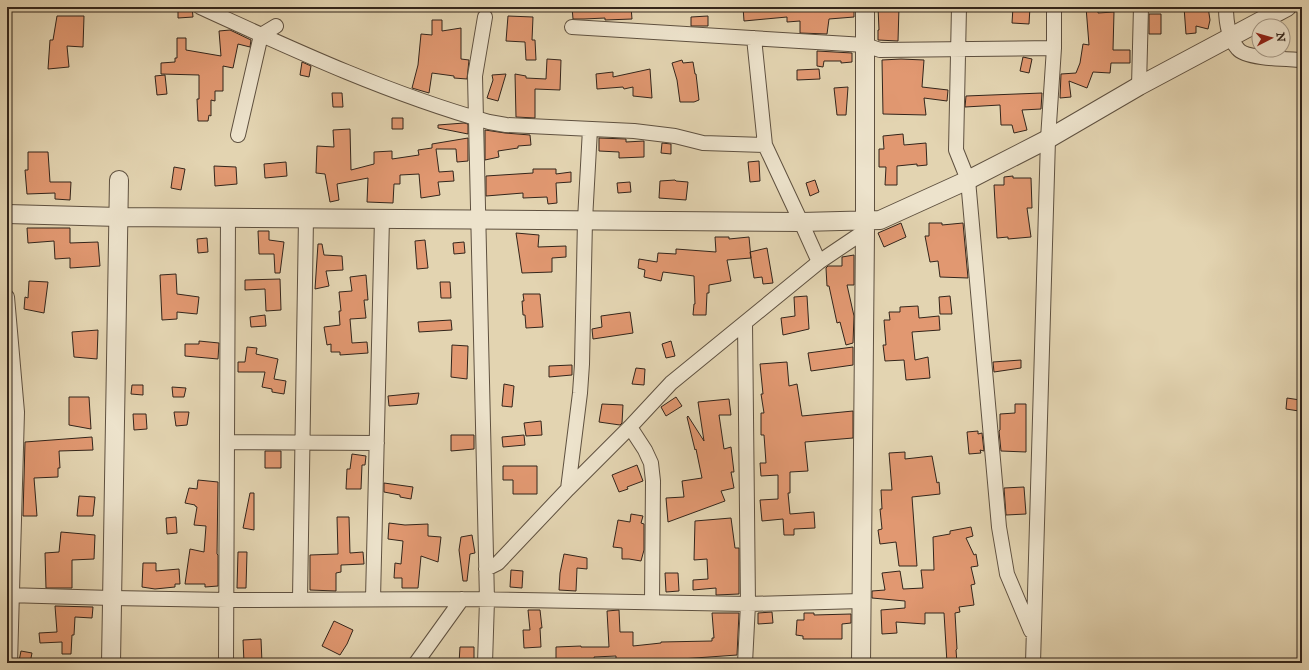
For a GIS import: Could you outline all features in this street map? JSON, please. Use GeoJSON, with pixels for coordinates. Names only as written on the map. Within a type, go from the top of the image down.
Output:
{"type":"FeatureCollection","features":[{"type":"Feature","properties":{"kind":"street"},"geometry":{"type":"LineString","coordinates":[[200,7],[375,84],[476,119],[506,125],[634,131],[675,136],[703,143],[765,145]]}},
{"type":"Feature","properties":{"kind":"street"},"geometry":{"type":"LineString","coordinates":[[861,663],[865,226],[865,7]]}},
{"type":"Feature","properties":{"kind":"street"},"geometry":{"type":"LineString","coordinates":[[959,7],[956,150],[968,180],[999,527],[1007,574],[1033,637]]}},
{"type":"Feature","properties":{"kind":"street"},"geometry":{"type":"LineString","coordinates":[[1033,663],[1048,139],[1054,48],[1054,7]]}},
{"type":"Feature","properties":{"kind":"street"},"geometry":{"type":"LineString","coordinates":[[1139,86],[1141,7]]}},
{"type":"Feature","properties":{"kind":"street"},"geometry":{"type":"LineString","coordinates":[[1226,7],[1230,37],[1238,50],[1249,54],[1302,60]]}},
{"type":"Feature","properties":{"kind":"street"},"geometry":{"type":"LineString","coordinates":[[486,569],[498,562],[671,383],[865,226],[968,180],[1048,139],[1139,86],[1287,7]]}},
{"type":"Feature","properties":{"kind":"street"},"geometry":{"type":"LineString","coordinates":[[485,17],[475,76],[487,600],[485,663]]}},
{"type":"Feature","properties":{"kind":"street"},"geometry":{"type":"LineString","coordinates":[[238,135],[261,35],[276,26]]}},
{"type":"Feature","properties":{"kind":"street"},"geometry":{"type":"LineString","coordinates":[[572,27],[865,45],[880,50],[1054,48]]}},
{"type":"Feature","properties":{"kind":"street"},"geometry":{"type":"LineString","coordinates":[[754,38],[765,145],[819,262]]}},
{"type":"Feature","properties":{"kind":"street"},"geometry":{"type":"LineString","coordinates":[[568,488],[580,393],[582,364],[585,220],[590,129]]}},
{"type":"Feature","properties":{"kind":"street"},"geometry":{"type":"LineString","coordinates":[[111,663],[119,180]]}},
{"type":"Feature","properties":{"kind":"street"},"geometry":{"type":"LineString","coordinates":[[7,214],[119,217],[801,222],[865,226]]}},
{"type":"Feature","properties":{"kind":"street"},"geometry":{"type":"LineString","coordinates":[[226,663],[228,217]]}},
{"type":"Feature","properties":{"kind":"street"},"geometry":{"type":"LineString","coordinates":[[300,599],[306,218]]}},
{"type":"Feature","properties":{"kind":"street"},"geometry":{"type":"LineString","coordinates":[[373,599],[382,218]]}},
{"type":"Feature","properties":{"kind":"street"},"geometry":{"type":"LineString","coordinates":[[7,297],[12,412],[9,595],[10,663]]}},
{"type":"Feature","properties":{"kind":"street"},"geometry":{"type":"LineString","coordinates":[[744,323],[748,604],[745,663]]}},
{"type":"Feature","properties":{"kind":"street"},"geometry":{"type":"LineString","coordinates":[[630,426],[646,450],[651,463],[653,481],[652,602]]}},
{"type":"Feature","properties":{"kind":"street"},"geometry":{"type":"LineString","coordinates":[[227,442],[377,443]]}},
{"type":"Feature","properties":{"kind":"street"},"geometry":{"type":"LineString","coordinates":[[9,595],[227,600],[462,599],[748,604],[861,601]]}},
{"type":"Feature","properties":{"kind":"street"},"geometry":{"type":"LineString","coordinates":[[416,663],[462,599]]}},
{"type":"Feature","properties":{"kind":"building"},"geometry":{"type":"Polygon","coordinates":[[[178,7],[192,7],[193,17],[178,18],[178,7]]]}},
{"type":"Feature","properties":{"kind":"building"},"geometry":{"type":"Polygon","coordinates":[[[572,7],[631,7],[632,19],[573,19],[572,7]]]}},
{"type":"Feature","properties":{"kind":"building"},"geometry":{"type":"Polygon","coordinates":[[[743,7],[831,7],[831,9],[854,10],[854,17],[829,19],[827,34],[800,33],[800,21],[787,22],[787,17],[744,21],[743,7]]]}},
{"type":"Feature","properties":{"kind":"building"},"geometry":{"type":"Polygon","coordinates":[[[878,7],[899,7],[898,41],[878,40],[878,7]]]}},
{"type":"Feature","properties":{"kind":"building"},"geometry":{"type":"Polygon","coordinates":[[[1013,7],[1030,7],[1029,24],[1012,23],[1013,7]]]}},
{"type":"Feature","properties":{"kind":"building"},"geometry":{"type":"Polygon","coordinates":[[[1086,7],[1098,7],[1098,13],[1114,12],[1113,50],[1130,50],[1130,63],[1111,63],[1110,73],[1093,72],[1087,88],[1069,81],[1071,97],[1060,98],[1061,74],[1076,73],[1080,63],[1083,44],[1089,45],[1086,7]]]}},
{"type":"Feature","properties":{"kind":"building"},"geometry":{"type":"Polygon","coordinates":[[[1184,7],[1208,7],[1210,20],[1208,29],[1196,26],[1196,33],[1186,34],[1184,7]]]}},
{"type":"Feature","properties":{"kind":"building"},"geometry":{"type":"Polygon","coordinates":[[[1149,14],[1161,14],[1161,34],[1149,34],[1149,14]]]}},
{"type":"Feature","properties":{"kind":"building"},"geometry":{"type":"Polygon","coordinates":[[[57,16],[84,16],[83,47],[67,46],[69,67],[48,69],[50,40],[53,40],[57,16]]]}},
{"type":"Feature","properties":{"kind":"building"},"geometry":{"type":"Polygon","coordinates":[[[508,16],[533,17],[532,40],[535,40],[536,60],[526,60],[525,42],[506,41],[508,16]]]}},
{"type":"Feature","properties":{"kind":"building"},"geometry":{"type":"Polygon","coordinates":[[[708,16],[708,26],[691,26],[691,17],[708,16]]]}},
{"type":"Feature","properties":{"kind":"building"},"geometry":{"type":"Polygon","coordinates":[[[432,20],[442,20],[442,31],[461,28],[461,59],[469,60],[467,79],[454,78],[454,76],[432,73],[429,93],[412,88],[418,65],[421,34],[432,35],[432,20]]]}},
{"type":"Feature","properties":{"kind":"building"},"geometry":{"type":"Polygon","coordinates":[[[230,30],[251,40],[250,47],[238,44],[233,68],[223,66],[223,91],[215,91],[215,101],[211,100],[211,116],[209,115],[208,121],[198,121],[197,99],[199,99],[199,75],[161,74],[161,63],[175,62],[175,58],[177,58],[177,38],[186,38],[186,50],[221,56],[219,31],[230,30]]]}},
{"type":"Feature","properties":{"kind":"building"},"geometry":{"type":"Polygon","coordinates":[[[817,51],[852,53],[852,62],[841,63],[841,61],[824,61],[823,67],[817,66],[817,51]]]}},
{"type":"Feature","properties":{"kind":"building"},"geometry":{"type":"Polygon","coordinates":[[[1023,57],[1032,59],[1029,73],[1020,71],[1023,57]]]}},
{"type":"Feature","properties":{"kind":"building"},"geometry":{"type":"Polygon","coordinates":[[[547,59],[561,60],[560,90],[535,89],[535,118],[516,117],[515,74],[526,76],[526,78],[546,79],[547,59]]]}},
{"type":"Feature","properties":{"kind":"building"},"geometry":{"type":"Polygon","coordinates":[[[682,60],[683,63],[693,62],[699,100],[694,102],[680,102],[677,80],[672,63],[682,60]]]}},
{"type":"Feature","properties":{"kind":"building"},"geometry":{"type":"Polygon","coordinates":[[[882,60],[924,60],[922,87],[948,90],[947,101],[924,98],[926,115],[883,114],[882,60]]]}},
{"type":"Feature","properties":{"kind":"building"},"geometry":{"type":"Polygon","coordinates":[[[302,62],[311,66],[309,77],[300,75],[302,62]]]}},
{"type":"Feature","properties":{"kind":"building"},"geometry":{"type":"Polygon","coordinates":[[[650,69],[652,98],[633,96],[633,87],[624,89],[623,87],[597,89],[596,74],[613,72],[613,77],[650,69]]]}},
{"type":"Feature","properties":{"kind":"building"},"geometry":{"type":"Polygon","coordinates":[[[819,69],[820,79],[797,80],[797,70],[819,69]]]}},
{"type":"Feature","properties":{"kind":"building"},"geometry":{"type":"Polygon","coordinates":[[[506,74],[498,101],[487,98],[493,80],[492,75],[506,74]]]}},
{"type":"Feature","properties":{"kind":"building"},"geometry":{"type":"Polygon","coordinates":[[[165,75],[167,94],[157,95],[155,76],[165,75]]]}},
{"type":"Feature","properties":{"kind":"building"},"geometry":{"type":"Polygon","coordinates":[[[848,87],[846,115],[837,115],[834,88],[848,87]]]}},
{"type":"Feature","properties":{"kind":"building"},"geometry":{"type":"Polygon","coordinates":[[[332,93],[342,93],[343,107],[333,107],[332,93]]]}},
{"type":"Feature","properties":{"kind":"building"},"geometry":{"type":"Polygon","coordinates":[[[1042,93],[1041,109],[1022,110],[1027,130],[1014,133],[1012,125],[1001,125],[1000,105],[965,107],[966,96],[1042,93]]]}},
{"type":"Feature","properties":{"kind":"building"},"geometry":{"type":"Polygon","coordinates":[[[392,118],[403,118],[403,129],[392,129],[392,118]]]}},
{"type":"Feature","properties":{"kind":"building"},"geometry":{"type":"Polygon","coordinates":[[[468,124],[468,134],[438,128],[438,125],[468,124]]]}},
{"type":"Feature","properties":{"kind":"building"},"geometry":{"type":"Polygon","coordinates":[[[350,129],[351,170],[374,164],[374,152],[392,151],[392,159],[419,155],[418,150],[432,148],[432,144],[468,138],[468,161],[457,162],[456,149],[436,149],[439,172],[453,171],[454,181],[438,182],[440,195],[421,198],[419,174],[400,175],[400,184],[394,184],[393,203],[367,202],[368,178],[337,184],[339,200],[330,202],[325,174],[316,173],[317,146],[334,147],[333,130],[350,129]]]}},
{"type":"Feature","properties":{"kind":"building"},"geometry":{"type":"Polygon","coordinates":[[[485,130],[530,135],[531,145],[518,146],[518,148],[498,151],[499,157],[485,160],[485,130]]]}},
{"type":"Feature","properties":{"kind":"building"},"geometry":{"type":"Polygon","coordinates":[[[903,134],[904,145],[926,143],[927,165],[917,166],[917,164],[897,166],[897,185],[885,185],[886,167],[879,167],[879,149],[884,149],[883,136],[903,134]]]}},
{"type":"Feature","properties":{"kind":"building"},"geometry":{"type":"Polygon","coordinates":[[[599,138],[626,139],[626,142],[644,141],[644,157],[619,158],[619,152],[599,151],[599,138]]]}},
{"type":"Feature","properties":{"kind":"building"},"geometry":{"type":"Polygon","coordinates":[[[662,143],[671,144],[671,154],[661,153],[662,143]]]}},
{"type":"Feature","properties":{"kind":"building"},"geometry":{"type":"Polygon","coordinates":[[[28,152],[48,152],[50,182],[71,182],[70,200],[55,199],[55,193],[27,194],[25,170],[28,170],[28,152]]]}},
{"type":"Feature","properties":{"kind":"building"},"geometry":{"type":"Polygon","coordinates":[[[759,161],[760,181],[750,182],[748,162],[759,161]]]}},
{"type":"Feature","properties":{"kind":"building"},"geometry":{"type":"Polygon","coordinates":[[[286,162],[287,176],[265,178],[264,164],[286,162]]]}},
{"type":"Feature","properties":{"kind":"building"},"geometry":{"type":"Polygon","coordinates":[[[214,166],[236,167],[237,184],[215,186],[214,166]]]}},
{"type":"Feature","properties":{"kind":"building"},"geometry":{"type":"Polygon","coordinates":[[[174,167],[185,169],[181,190],[171,188],[174,167]]]}},
{"type":"Feature","properties":{"kind":"building"},"geometry":{"type":"Polygon","coordinates":[[[533,169],[556,169],[556,174],[571,172],[571,182],[556,183],[557,203],[548,204],[547,197],[523,198],[523,193],[486,196],[486,176],[533,173],[533,169]]]}},
{"type":"Feature","properties":{"kind":"building"},"geometry":{"type":"Polygon","coordinates":[[[1013,176],[1013,178],[1031,178],[1032,208],[1027,208],[1031,237],[1008,239],[1008,237],[997,238],[994,185],[1004,185],[1004,177],[1013,176]]]}},
{"type":"Feature","properties":{"kind":"building"},"geometry":{"type":"Polygon","coordinates":[[[675,180],[688,182],[686,200],[659,198],[660,181],[675,180]]]}},
{"type":"Feature","properties":{"kind":"building"},"geometry":{"type":"Polygon","coordinates":[[[815,180],[819,192],[810,196],[806,183],[815,180]]]}},
{"type":"Feature","properties":{"kind":"building"},"geometry":{"type":"Polygon","coordinates":[[[630,182],[631,192],[618,193],[617,183],[630,182]]]}},
{"type":"Feature","properties":{"kind":"building"},"geometry":{"type":"Polygon","coordinates":[[[901,223],[906,237],[884,247],[878,233],[901,223]]]}},
{"type":"Feature","properties":{"kind":"building"},"geometry":{"type":"Polygon","coordinates":[[[929,223],[942,223],[942,225],[963,223],[968,278],[940,277],[938,261],[930,262],[925,236],[929,236],[929,223]]]}},
{"type":"Feature","properties":{"kind":"building"},"geometry":{"type":"Polygon","coordinates":[[[27,228],[70,228],[70,243],[98,242],[100,266],[70,268],[70,258],[55,259],[54,241],[28,243],[27,228]]]}},
{"type":"Feature","properties":{"kind":"building"},"geometry":{"type":"Polygon","coordinates":[[[258,231],[269,231],[269,240],[284,242],[280,273],[275,273],[274,254],[259,254],[258,231]]]}},
{"type":"Feature","properties":{"kind":"building"},"geometry":{"type":"Polygon","coordinates":[[[516,233],[539,235],[538,247],[566,246],[566,257],[552,258],[552,272],[522,273],[516,233]]]}},
{"type":"Feature","properties":{"kind":"building"},"geometry":{"type":"Polygon","coordinates":[[[715,237],[729,237],[729,239],[749,237],[751,258],[727,260],[731,281],[709,285],[706,315],[693,315],[695,304],[694,276],[663,272],[661,281],[644,277],[645,270],[638,268],[639,259],[657,262],[658,253],[676,254],[676,249],[716,252],[715,237]]]}},
{"type":"Feature","properties":{"kind":"building"},"geometry":{"type":"Polygon","coordinates":[[[207,238],[208,252],[198,253],[197,239],[207,238]]]}},
{"type":"Feature","properties":{"kind":"building"},"geometry":{"type":"Polygon","coordinates":[[[425,240],[428,268],[417,269],[415,241],[425,240]]]}},
{"type":"Feature","properties":{"kind":"building"},"geometry":{"type":"Polygon","coordinates":[[[464,242],[465,253],[454,254],[453,243],[464,242]]]}},
{"type":"Feature","properties":{"kind":"building"},"geometry":{"type":"Polygon","coordinates":[[[318,244],[322,244],[324,255],[342,256],[343,270],[326,271],[329,286],[315,289],[318,244]]]}},
{"type":"Feature","properties":{"kind":"building"},"geometry":{"type":"Polygon","coordinates":[[[767,248],[773,283],[763,284],[762,277],[754,278],[750,252],[767,248]]]}},
{"type":"Feature","properties":{"kind":"building"},"geometry":{"type":"Polygon","coordinates":[[[854,255],[854,285],[847,285],[854,316],[853,343],[846,345],[840,322],[837,323],[829,286],[827,286],[826,268],[828,266],[842,266],[842,257],[854,255]]]}},
{"type":"Feature","properties":{"kind":"building"},"geometry":{"type":"Polygon","coordinates":[[[176,274],[177,294],[199,297],[197,314],[177,312],[177,319],[162,320],[160,275],[176,274]]]}},
{"type":"Feature","properties":{"kind":"building"},"geometry":{"type":"Polygon","coordinates":[[[366,275],[368,300],[364,300],[366,318],[350,319],[352,343],[367,342],[368,353],[340,355],[340,352],[331,352],[331,344],[327,345],[324,327],[340,325],[339,311],[341,311],[339,292],[352,291],[350,277],[366,275]]]}},
{"type":"Feature","properties":{"kind":"building"},"geometry":{"type":"Polygon","coordinates":[[[280,279],[281,310],[266,311],[265,289],[245,290],[245,280],[280,279]]]}},
{"type":"Feature","properties":{"kind":"building"},"geometry":{"type":"Polygon","coordinates":[[[29,281],[48,282],[44,313],[24,309],[25,297],[28,298],[29,281]]]}},
{"type":"Feature","properties":{"kind":"building"},"geometry":{"type":"Polygon","coordinates":[[[440,282],[450,282],[451,298],[441,298],[440,282]]]}},
{"type":"Feature","properties":{"kind":"building"},"geometry":{"type":"Polygon","coordinates":[[[523,294],[540,294],[543,327],[526,328],[525,315],[523,315],[523,294]]]}},
{"type":"Feature","properties":{"kind":"building"},"geometry":{"type":"Polygon","coordinates":[[[807,296],[809,329],[783,335],[781,318],[795,316],[794,297],[807,296]]]}},
{"type":"Feature","properties":{"kind":"building"},"geometry":{"type":"Polygon","coordinates":[[[950,296],[952,314],[940,314],[939,297],[950,296]]]}},
{"type":"Feature","properties":{"kind":"building"},"geometry":{"type":"Polygon","coordinates":[[[918,306],[919,318],[939,316],[940,330],[912,332],[915,360],[928,357],[930,378],[906,380],[904,360],[885,361],[883,345],[886,345],[884,320],[890,320],[889,312],[900,312],[900,307],[918,306]]]}},
{"type":"Feature","properties":{"kind":"building"},"geometry":{"type":"Polygon","coordinates":[[[630,312],[633,333],[593,339],[592,329],[602,327],[601,316],[630,312]]]}},
{"type":"Feature","properties":{"kind":"building"},"geometry":{"type":"Polygon","coordinates":[[[265,315],[266,326],[251,327],[250,317],[265,315]]]}},
{"type":"Feature","properties":{"kind":"building"},"geometry":{"type":"Polygon","coordinates":[[[451,320],[452,330],[419,332],[418,322],[451,320]]]}},
{"type":"Feature","properties":{"kind":"building"},"geometry":{"type":"Polygon","coordinates":[[[98,330],[97,359],[74,357],[72,332],[98,330]]]}},
{"type":"Feature","properties":{"kind":"building"},"geometry":{"type":"Polygon","coordinates":[[[199,341],[219,343],[218,359],[185,356],[185,344],[199,344],[199,341]]]}},
{"type":"Feature","properties":{"kind":"building"},"geometry":{"type":"Polygon","coordinates":[[[671,341],[675,356],[666,358],[662,344],[671,341]]]}},
{"type":"Feature","properties":{"kind":"building"},"geometry":{"type":"Polygon","coordinates":[[[452,345],[468,346],[467,379],[451,377],[452,345]]]}},
{"type":"Feature","properties":{"kind":"building"},"geometry":{"type":"Polygon","coordinates":[[[247,347],[257,348],[256,354],[278,359],[274,379],[286,381],[284,394],[272,392],[272,389],[262,387],[265,372],[238,372],[238,362],[245,362],[247,347]]]}},
{"type":"Feature","properties":{"kind":"building"},"geometry":{"type":"Polygon","coordinates":[[[853,347],[853,365],[811,371],[808,353],[853,347]]]}},
{"type":"Feature","properties":{"kind":"building"},"geometry":{"type":"Polygon","coordinates":[[[1021,360],[1021,368],[994,372],[993,362],[1021,360]]]}},
{"type":"Feature","properties":{"kind":"building"},"geometry":{"type":"Polygon","coordinates":[[[787,362],[789,386],[797,384],[802,416],[853,411],[853,438],[805,442],[808,471],[790,472],[790,493],[788,493],[790,514],[814,512],[815,528],[794,529],[794,535],[784,535],[783,519],[762,521],[760,500],[778,499],[778,475],[761,476],[760,463],[766,463],[764,435],[761,435],[761,413],[764,413],[761,394],[763,394],[760,364],[787,362]]]}},
{"type":"Feature","properties":{"kind":"building"},"geometry":{"type":"Polygon","coordinates":[[[572,365],[572,375],[549,377],[549,366],[572,365]]]}},
{"type":"Feature","properties":{"kind":"building"},"geometry":{"type":"Polygon","coordinates":[[[636,368],[645,369],[644,385],[632,384],[636,368]]]}},
{"type":"Feature","properties":{"kind":"building"},"geometry":{"type":"Polygon","coordinates":[[[504,384],[514,386],[512,407],[502,406],[504,384]]]}},
{"type":"Feature","properties":{"kind":"building"},"geometry":{"type":"Polygon","coordinates":[[[132,385],[143,385],[143,395],[131,394],[132,385]]]}},
{"type":"Feature","properties":{"kind":"building"},"geometry":{"type":"Polygon","coordinates":[[[172,387],[186,388],[184,397],[173,397],[172,387]]]}},
{"type":"Feature","properties":{"kind":"building"},"geometry":{"type":"Polygon","coordinates":[[[419,393],[417,404],[389,406],[388,396],[419,393]]]}},
{"type":"Feature","properties":{"kind":"building"},"geometry":{"type":"Polygon","coordinates":[[[69,397],[89,397],[91,429],[69,425],[69,397]]]}},
{"type":"Feature","properties":{"kind":"building"},"geometry":{"type":"Polygon","coordinates":[[[676,397],[682,406],[666,416],[661,407],[676,397]]]}},
{"type":"Feature","properties":{"kind":"building"},"geometry":{"type":"Polygon","coordinates":[[[1287,398],[1300,400],[1299,411],[1286,409],[1287,398]]]}},
{"type":"Feature","properties":{"kind":"building"},"geometry":{"type":"Polygon","coordinates":[[[729,399],[731,415],[719,415],[724,449],[731,447],[734,472],[731,472],[734,488],[721,491],[725,501],[668,522],[666,498],[684,497],[682,481],[702,478],[687,417],[688,416],[704,441],[698,402],[729,399]]]}},
{"type":"Feature","properties":{"kind":"building"},"geometry":{"type":"Polygon","coordinates":[[[602,404],[623,405],[622,423],[620,425],[599,422],[602,404]]]}},
{"type":"Feature","properties":{"kind":"building"},"geometry":{"type":"Polygon","coordinates":[[[1015,404],[1026,404],[1026,452],[1001,451],[999,431],[1000,414],[1015,413],[1015,404]]]}},
{"type":"Feature","properties":{"kind":"building"},"geometry":{"type":"Polygon","coordinates":[[[174,412],[189,412],[187,425],[176,426],[174,412]]]}},
{"type":"Feature","properties":{"kind":"building"},"geometry":{"type":"Polygon","coordinates":[[[133,414],[146,414],[147,429],[134,430],[133,414]]]}},
{"type":"Feature","properties":{"kind":"building"},"geometry":{"type":"Polygon","coordinates":[[[541,421],[542,435],[526,436],[524,423],[541,421]]]}},
{"type":"Feature","properties":{"kind":"building"},"geometry":{"type":"Polygon","coordinates":[[[978,431],[978,434],[982,433],[984,451],[980,450],[981,453],[969,454],[967,432],[978,431]]]}},
{"type":"Feature","properties":{"kind":"building"},"geometry":{"type":"Polygon","coordinates":[[[451,435],[474,435],[474,449],[451,451],[451,435]]]}},
{"type":"Feature","properties":{"kind":"building"},"geometry":{"type":"Polygon","coordinates":[[[524,435],[525,445],[503,447],[502,437],[524,435]]]}},
{"type":"Feature","properties":{"kind":"building"},"geometry":{"type":"Polygon","coordinates":[[[92,437],[93,450],[59,451],[60,468],[58,468],[58,477],[34,478],[37,516],[23,516],[25,442],[92,437]]]}},
{"type":"Feature","properties":{"kind":"building"},"geometry":{"type":"Polygon","coordinates":[[[265,451],[281,451],[281,468],[265,468],[265,451]]]}},
{"type":"Feature","properties":{"kind":"building"},"geometry":{"type":"Polygon","coordinates":[[[905,452],[905,459],[932,456],[937,483],[939,482],[940,494],[912,497],[917,566],[899,566],[896,542],[880,544],[878,530],[882,529],[880,509],[882,509],[881,490],[892,490],[889,453],[905,452]]]}},
{"type":"Feature","properties":{"kind":"building"},"geometry":{"type":"Polygon","coordinates":[[[352,454],[366,456],[365,465],[362,465],[361,489],[346,489],[347,469],[350,469],[352,454]]]}},
{"type":"Feature","properties":{"kind":"building"},"geometry":{"type":"Polygon","coordinates":[[[637,465],[643,481],[627,487],[628,489],[619,492],[612,475],[637,465]]]}},
{"type":"Feature","properties":{"kind":"building"},"geometry":{"type":"Polygon","coordinates":[[[503,466],[537,466],[537,494],[513,494],[513,480],[503,480],[503,466]]]}},
{"type":"Feature","properties":{"kind":"building"},"geometry":{"type":"Polygon","coordinates":[[[198,480],[218,482],[218,586],[205,587],[205,584],[185,584],[190,549],[204,552],[206,526],[194,525],[197,507],[195,505],[185,503],[189,488],[197,489],[198,480]]]}},
{"type":"Feature","properties":{"kind":"building"},"geometry":{"type":"Polygon","coordinates":[[[384,483],[413,487],[411,499],[384,492],[384,483]]]}},
{"type":"Feature","properties":{"kind":"building"},"geometry":{"type":"Polygon","coordinates":[[[1024,487],[1026,514],[1006,515],[1004,488],[1024,487]]]}},
{"type":"Feature","properties":{"kind":"building"},"geometry":{"type":"Polygon","coordinates":[[[250,493],[254,493],[254,530],[243,528],[250,493]]]}},
{"type":"Feature","properties":{"kind":"building"},"geometry":{"type":"Polygon","coordinates":[[[79,496],[95,497],[93,516],[77,516],[79,496]]]}},
{"type":"Feature","properties":{"kind":"building"},"geometry":{"type":"Polygon","coordinates":[[[631,514],[643,516],[641,523],[644,524],[644,550],[641,561],[622,559],[622,548],[613,547],[618,520],[630,522],[631,514]]]}},
{"type":"Feature","properties":{"kind":"building"},"geometry":{"type":"Polygon","coordinates":[[[176,517],[177,533],[167,534],[166,518],[176,517]]]}},
{"type":"Feature","properties":{"kind":"building"},"geometry":{"type":"Polygon","coordinates":[[[337,517],[349,517],[350,553],[363,552],[364,564],[341,565],[341,572],[336,573],[336,591],[310,590],[310,555],[338,554],[337,517]]]}},
{"type":"Feature","properties":{"kind":"building"},"geometry":{"type":"Polygon","coordinates":[[[731,518],[735,548],[739,548],[739,594],[716,595],[716,588],[693,590],[693,580],[708,579],[707,559],[694,560],[695,521],[731,518]]]}},
{"type":"Feature","properties":{"kind":"building"},"geometry":{"type":"Polygon","coordinates":[[[389,523],[405,525],[428,524],[428,536],[441,537],[438,562],[421,556],[418,588],[402,588],[402,578],[394,578],[395,563],[401,564],[403,541],[388,539],[389,523]]]}},
{"type":"Feature","properties":{"kind":"building"},"geometry":{"type":"Polygon","coordinates":[[[971,527],[973,536],[966,538],[974,555],[976,554],[978,566],[971,567],[975,584],[971,585],[974,605],[959,607],[960,612],[955,613],[957,663],[947,663],[944,613],[925,613],[925,624],[896,622],[897,633],[882,634],[881,610],[905,608],[905,601],[872,598],[872,591],[885,590],[882,573],[900,571],[903,589],[923,588],[921,570],[934,570],[933,537],[950,534],[950,531],[971,527]]]}},
{"type":"Feature","properties":{"kind":"building"},"geometry":{"type":"Polygon","coordinates":[[[61,532],[95,535],[94,559],[72,560],[72,588],[46,588],[45,553],[59,552],[61,532]]]}},
{"type":"Feature","properties":{"kind":"building"},"geometry":{"type":"Polygon","coordinates":[[[472,535],[475,553],[470,554],[467,581],[463,581],[459,550],[461,537],[472,535]]]}},
{"type":"Feature","properties":{"kind":"building"},"geometry":{"type":"Polygon","coordinates":[[[238,552],[247,552],[246,588],[237,588],[238,552]]]}},
{"type":"Feature","properties":{"kind":"building"},"geometry":{"type":"Polygon","coordinates":[[[564,554],[587,558],[587,569],[577,568],[576,591],[559,590],[560,573],[564,554]]]}},
{"type":"Feature","properties":{"kind":"building"},"geometry":{"type":"Polygon","coordinates":[[[143,563],[156,563],[156,571],[179,569],[180,584],[175,584],[175,587],[155,589],[142,587],[143,563]]]}},
{"type":"Feature","properties":{"kind":"building"},"geometry":{"type":"Polygon","coordinates":[[[511,570],[523,571],[522,588],[510,587],[511,570]]]}},
{"type":"Feature","properties":{"kind":"building"},"geometry":{"type":"Polygon","coordinates":[[[665,573],[678,573],[679,591],[666,592],[665,573]]]}},
{"type":"Feature","properties":{"kind":"building"},"geometry":{"type":"Polygon","coordinates":[[[55,606],[93,607],[92,618],[75,617],[71,654],[62,654],[62,642],[40,643],[39,633],[57,632],[55,606]]]}},
{"type":"Feature","properties":{"kind":"building"},"geometry":{"type":"Polygon","coordinates":[[[528,610],[540,610],[542,628],[540,628],[541,647],[524,648],[523,630],[530,630],[528,610]]]}},
{"type":"Feature","properties":{"kind":"building"},"geometry":{"type":"Polygon","coordinates":[[[619,610],[620,632],[633,632],[633,646],[661,642],[712,641],[712,638],[714,638],[712,613],[739,613],[737,655],[681,659],[682,663],[616,663],[616,656],[594,657],[595,663],[556,663],[556,647],[609,647],[607,611],[619,610]]]}},
{"type":"Feature","properties":{"kind":"building"},"geometry":{"type":"Polygon","coordinates":[[[772,612],[773,623],[758,624],[758,613],[772,612]]]}},
{"type":"Feature","properties":{"kind":"building"},"geometry":{"type":"Polygon","coordinates":[[[804,613],[814,613],[814,615],[851,614],[851,623],[842,624],[842,639],[803,639],[803,636],[796,635],[797,620],[804,620],[804,613]]]}},
{"type":"Feature","properties":{"kind":"building"},"geometry":{"type":"Polygon","coordinates":[[[334,621],[353,630],[340,655],[322,646],[334,621]]]}},
{"type":"Feature","properties":{"kind":"building"},"geometry":{"type":"Polygon","coordinates":[[[261,639],[262,663],[244,663],[243,640],[261,639]]]}},
{"type":"Feature","properties":{"kind":"building"},"geometry":{"type":"Polygon","coordinates":[[[460,647],[474,647],[474,663],[459,663],[460,647]]]}},
{"type":"Feature","properties":{"kind":"building"},"geometry":{"type":"Polygon","coordinates":[[[21,651],[32,653],[30,663],[19,661],[21,651]]]}}]}
